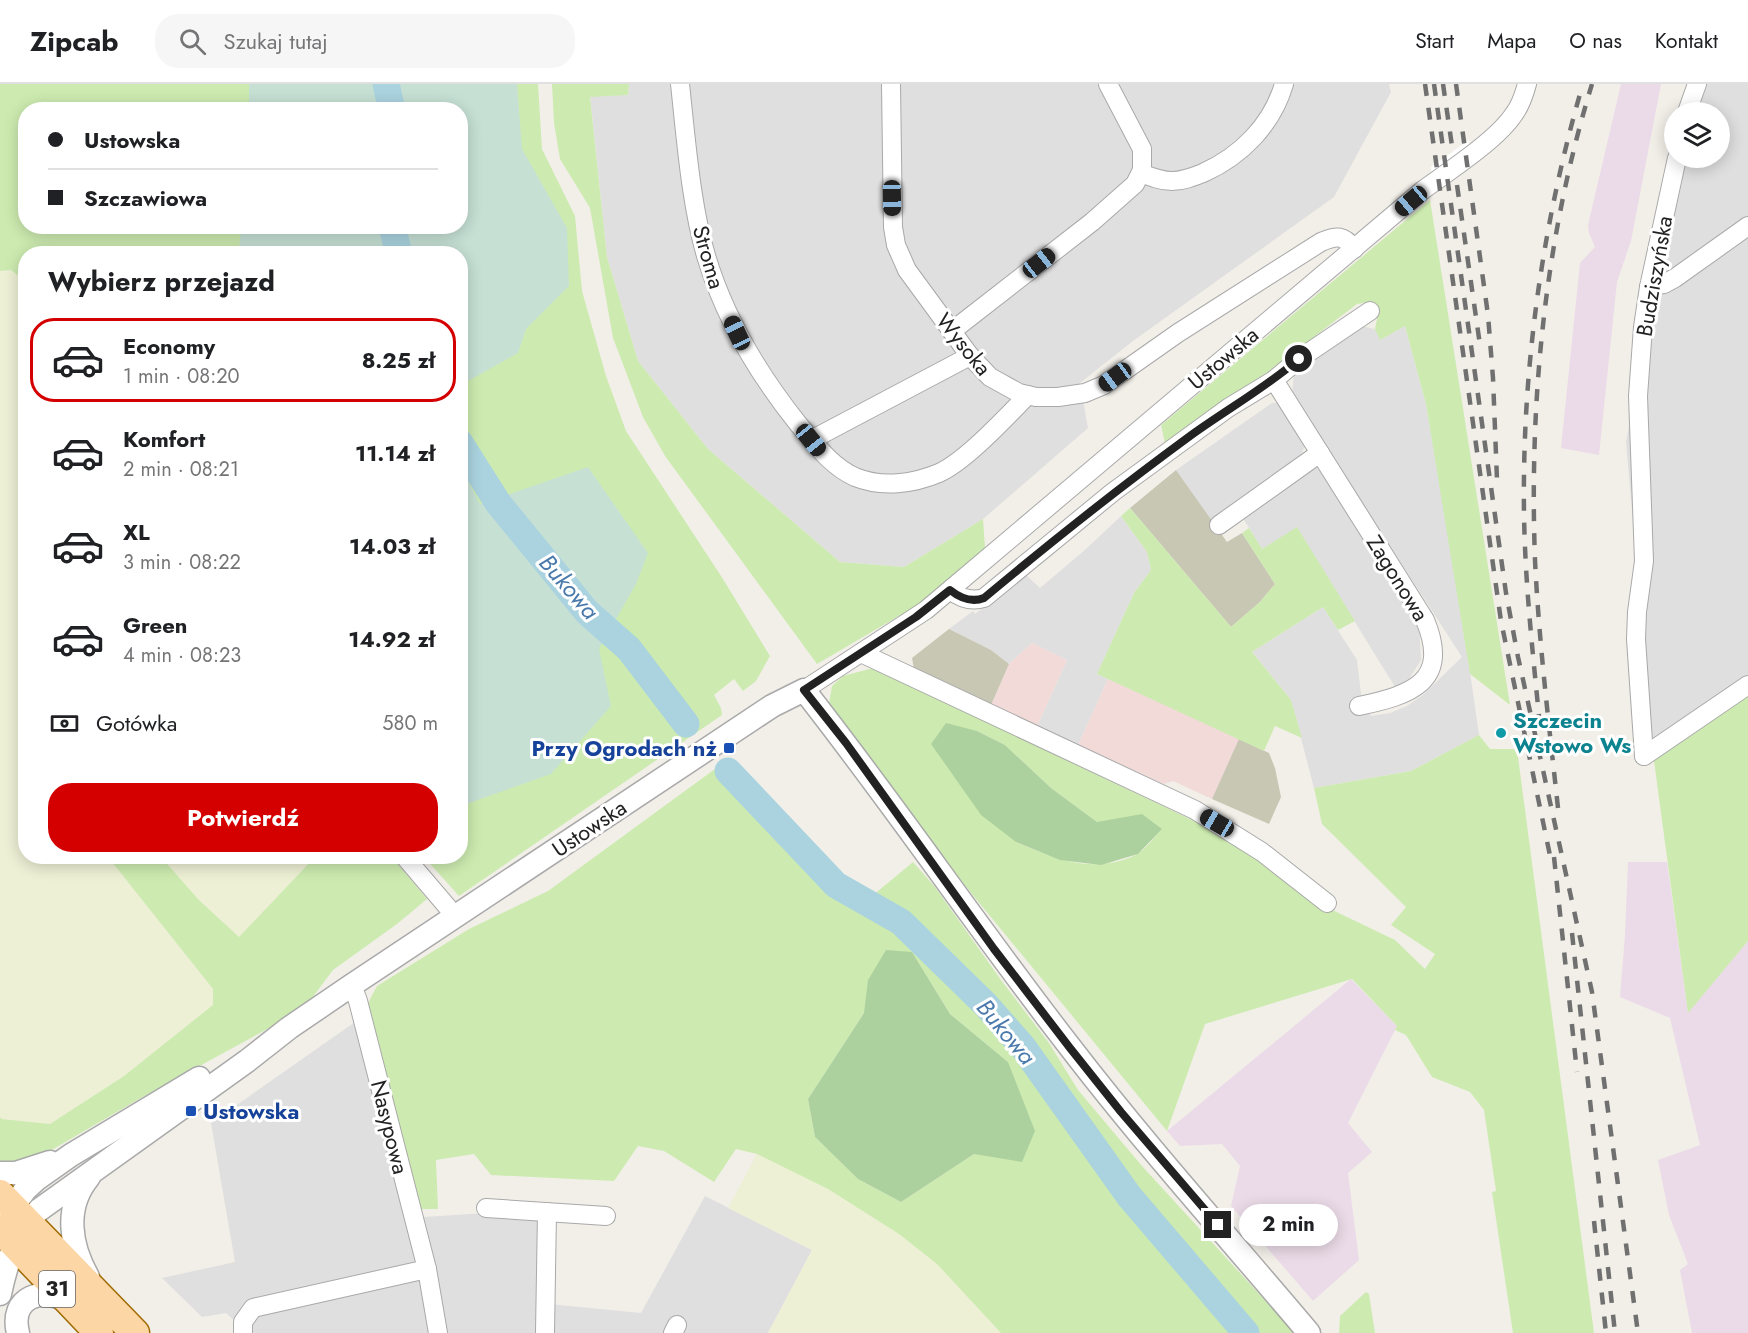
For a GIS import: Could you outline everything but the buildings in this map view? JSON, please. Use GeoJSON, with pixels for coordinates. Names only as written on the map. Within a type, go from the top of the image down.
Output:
{"type":"FeatureCollection","features":[{"type":"Feature","properties":{"kind":"main road","name":"31"},"geometry":{"type":"LineString","coordinates":[[12,1216],[98,1294],[135,1333]]}},
{"type":"Feature","properties":{"kind":"main road","name":"31"},"geometry":{"type":"LineString","coordinates":[[12,1216],[71,1304],[99,1333]]}},
{"type":"Feature","properties":{"kind":"street","name":"Stroma"},"geometry":{"type":"LineString","coordinates":[[680,84],[698,222],[713,278],[735,330],[752,360],[778,398],[830,461],[855,477],[884,484],[907,482],[926,477],[949,468],[964,457],[1028,395]]}},
{"type":"Feature","properties":{"kind":"street","name":"Wysoka"},"geometry":{"type":"LineString","coordinates":[[891,84],[894,236],[907,270],[984,372],[998,384],[1028,395],[1058,398],[1094,390],[1178,333],[1321,242],[1340,236],[1345,238],[1354,249]]}},
{"type":"Feature","properties":{"kind":"street"},"geometry":{"type":"LineString","coordinates":[[952,331],[1135,184],[1141,173],[1142,149],[1108,84]]}},
{"type":"Feature","properties":{"kind":"street"},"geometry":{"type":"LineString","coordinates":[[1141,173],[1162,180],[1180,181],[1221,164],[1256,135],[1272,114],[1284,84]]}},
{"type":"Feature","properties":{"kind":"street","name":"Ustowska"},"geometry":{"type":"LineString","coordinates":[[12,1216],[95,1170],[351,985],[772,706],[804,690],[916,617],[1354,249],[1499,131],[1518,109],[1527,84]]}},
{"type":"Feature","properties":{"kind":"street"},"geometry":{"type":"LineString","coordinates":[[1691,102],[1697,84]]}},
{"type":"Feature","properties":{"kind":"street","name":"Budziszyńska"},"geometry":{"type":"LineString","coordinates":[[1675,168],[1649,287],[1643,327],[1638,396],[1644,561],[1636,639],[1644,756],[1748,685]]}},
{"type":"Feature","properties":{"kind":"street"},"geometry":{"type":"LineString","coordinates":[[1649,287],[1665,284],[1675,278],[1748,226]]}},
{"type":"Feature","properties":{"kind":"street","name":"Ustowska"},"geometry":{"type":"LineString","coordinates":[[950,590],[966,599],[984,598],[1113,492],[1228,408],[1274,380],[1299,359],[1370,311]]}},
{"type":"Feature","properties":{"kind":"street"},"geometry":{"type":"LineString","coordinates":[[811,440],[970,356]]}},
{"type":"Feature","properties":{"kind":"street","name":"Zagonowa"},"geometry":{"type":"LineString","coordinates":[[1274,380],[1425,620],[1432,640],[1433,659],[1421,684],[1391,699],[1359,706]]}},
{"type":"Feature","properties":{"kind":"street"},"geometry":{"type":"LineString","coordinates":[[1219,525],[1320,453]]}},
{"type":"Feature","properties":{"kind":"street"},"geometry":{"type":"LineString","coordinates":[[861,653],[1195,810],[1262,852],[1327,903]]}},
{"type":"Feature","properties":{"kind":"street"},"geometry":{"type":"LineString","coordinates":[[804,690],[846,743],[994,949],[1070,1048],[1121,1112],[1309,1333]]}},
{"type":"Feature","properties":{"kind":"street"},"geometry":{"type":"LineString","coordinates":[[411,864],[456,917]]}},
{"type":"Feature","properties":{"kind":"street","name":"Nasypowa"},"geometry":{"type":"LineString","coordinates":[[351,985],[358,1001],[428,1269],[438,1333]]}},
{"type":"Feature","properties":{"kind":"street","name":"Ustowska"},"geometry":{"type":"LineString","coordinates":[[12,1216],[31,1183],[71,1155],[203,1076],[289,1028]]}},
{"type":"Feature","properties":{"kind":"street","name":"Ustowska"},"geometry":{"type":"LineString","coordinates":[[0,1173],[26,1171],[71,1155]]}},
{"type":"Feature","properties":{"kind":"street","name":"Ustowska"},"geometry":{"type":"LineString","coordinates":[[95,1170],[76,1198],[72,1225],[76,1254],[98,1294]]}},
{"type":"Feature","properties":{"kind":"street"},"geometry":{"type":"LineString","coordinates":[[486,1208],[606,1216]]}},
{"type":"Feature","properties":{"kind":"street"},"geometry":{"type":"LineString","coordinates":[[545,1333],[547,1212]]}},
{"type":"Feature","properties":{"kind":"street"},"geometry":{"type":"LineString","coordinates":[[12,1216],[0,1292],[3,1313],[16,1333]]}},
{"type":"Feature","properties":{"kind":"street"},"geometry":{"type":"LineString","coordinates":[[243,1333],[243,1322],[253,1308],[428,1269]]}},
{"type":"Feature","properties":{"kind":"street"},"geometry":{"type":"LineString","coordinates":[[16,1333],[18,1313],[23,1304],[32,1297],[51,1294],[71,1304]]}},
{"type":"Feature","properties":{"kind":"shaded area"},"geometry":{"type":"Polygon","coordinates":[[[249,84],[517,84],[522,149],[567,228],[569,286],[526,329],[518,353],[468,381],[468,246],[240,246],[240,234],[468,234],[468,102],[249,102],[249,84]]]}},
{"type":"Feature","properties":{"kind":"shaded area"},"geometry":{"type":"Polygon","coordinates":[[[629,84],[1389,84],[1391,92],[1334,197],[1133,341],[1080,383],[1088,428],[983,519],[904,567],[840,562],[708,449],[638,361],[607,257],[590,96],[628,95],[629,84]]]}},
{"type":"Feature","properties":{"kind":"shaded area"},"geometry":{"type":"Polygon","coordinates":[[[1621,84],[1661,84],[1631,241],[1617,282],[1599,455],[1561,448],[1580,263],[1595,247],[1588,225],[1621,84]]]}},
{"type":"Feature","properties":{"kind":"shaded area"},"geometry":{"type":"Polygon","coordinates":[[[1693,84],[1748,84],[1748,690],[1672,744],[1654,760],[1626,442],[1677,168],[1730,168],[1730,102],[1689,102],[1693,84]]]}},
{"type":"Feature","properties":{"kind":"shaded area"},"geometry":{"type":"Polygon","coordinates":[[[11,270],[18,275],[18,864],[114,864],[213,989],[213,1005],[124,1076],[50,1124],[0,1117],[0,271],[11,270]]]}},
{"type":"Feature","properties":{"kind":"shaded area"},"geometry":{"type":"Polygon","coordinates":[[[1361,326],[1375,329],[1381,339],[1405,326],[1426,404],[1463,623],[1479,735],[1411,771],[1314,788],[1291,700],[1252,652],[1323,607],[1357,660],[1362,702],[1371,716],[1390,713],[1407,706],[1424,694],[1462,657],[1292,395],[1294,373],[1361,326]]]}},
{"type":"Feature","properties":{"kind":"shaded area"},"geometry":{"type":"Polygon","coordinates":[[[1272,403],[1279,403],[1305,445],[1300,458],[1211,520],[1176,470],[1272,403]]]}},
{"type":"Feature","properties":{"kind":"shaded area"},"geometry":{"type":"Polygon","coordinates":[[[588,467],[648,553],[636,584],[599,649],[611,706],[551,774],[468,804],[468,481],[480,504],[588,467]]]}},
{"type":"Feature","properties":{"kind":"shaded area"},"geometry":{"type":"Polygon","coordinates":[[[1306,467],[1320,469],[1419,624],[1421,660],[1409,679],[1395,687],[1297,528],[1262,549],[1241,515],[1306,467]]]}},
{"type":"Feature","properties":{"kind":"shaded area"},"geometry":{"type":"Polygon","coordinates":[[[1176,470],[1227,542],[1242,533],[1275,584],[1260,602],[1231,627],[1130,508],[1176,470]]]}},
{"type":"Feature","properties":{"kind":"shaded area"},"geometry":{"type":"Polygon","coordinates":[[[1121,516],[1147,552],[1151,570],[1134,593],[1097,674],[1108,679],[1078,745],[1037,726],[1067,660],[1032,643],[1009,664],[991,650],[949,629],[973,611],[975,614],[1025,574],[1040,588],[1121,516]]]}},
{"type":"Feature","properties":{"kind":"shaded area"},"geometry":{"type":"Polygon","coordinates":[[[949,629],[991,650],[1009,664],[991,705],[914,669],[912,658],[949,629]]]}},
{"type":"Feature","properties":{"kind":"shaded area"},"geometry":{"type":"Polygon","coordinates":[[[1032,643],[1067,660],[1037,726],[991,705],[1009,664],[1032,643]]]}},
{"type":"Feature","properties":{"kind":"shaded area"},"geometry":{"type":"Polygon","coordinates":[[[1108,679],[1240,738],[1212,799],[1173,781],[1164,784],[1078,745],[1108,679]]]}},
{"type":"Feature","properties":{"kind":"shaded area"},"geometry":{"type":"Polygon","coordinates":[[[1239,739],[1269,753],[1275,768],[1281,797],[1269,824],[1212,799],[1239,739]]]}},
{"type":"Feature","properties":{"kind":"shaded area"},"geometry":{"type":"Polygon","coordinates":[[[1628,862],[1667,862],[1688,1012],[1748,941],[1748,1333],[1692,1333],[1680,1270],[1688,1264],[1669,1215],[1658,1160],[1700,1145],[1670,1018],[1620,997],[1628,862]]]}},
{"type":"Feature","properties":{"kind":"shaded area"},"geometry":{"type":"Polygon","coordinates":[[[167,864],[308,864],[239,937],[199,900],[167,864]]]}},
{"type":"Feature","properties":{"kind":"shaded area"},"geometry":{"type":"Polygon","coordinates":[[[1351,979],[1397,1026],[1348,1123],[1372,1152],[1348,1173],[1359,1260],[1313,1301],[1231,1206],[1240,1166],[1222,1144],[1180,1146],[1167,1131],[1351,979]]]}},
{"type":"Feature","properties":{"kind":"shaded area"},"geometry":{"type":"Polygon","coordinates":[[[355,1022],[408,1218],[486,1213],[539,1216],[539,1303],[641,1313],[705,1196],[812,1250],[768,1333],[248,1333],[226,1313],[202,1317],[162,1278],[235,1262],[211,1123],[355,1022]]]}},
{"type":"Feature","properties":{"kind":"shaded area"},"geometry":{"type":"Polygon","coordinates":[[[757,1154],[828,1189],[899,1234],[937,1264],[1001,1333],[768,1333],[812,1250],[728,1208],[757,1154]]]}},
{"type":"Feature","properties":{"kind":"green space"},"geometry":{"type":"Polygon","coordinates":[[[0,84],[538,84],[542,149],[575,216],[582,291],[606,376],[626,431],[723,579],[770,656],[756,681],[743,691],[734,679],[714,695],[722,715],[459,896],[430,864],[468,864],[468,246],[18,246],[18,276],[11,270],[0,271],[0,84]]]}},
{"type":"Feature","properties":{"kind":"green space"},"geometry":{"type":"Polygon","coordinates":[[[552,84],[629,84],[628,95],[590,97],[607,257],[638,361],[708,449],[840,562],[904,567],[983,519],[985,548],[921,603],[817,664],[665,456],[643,417],[613,338],[590,208],[560,159],[554,123],[552,84]]]}},
{"type":"Feature","properties":{"kind":"green space"},"geometry":{"type":"Polygon","coordinates":[[[1430,200],[1510,705],[1470,674],[1426,404],[1405,326],[1380,340],[1375,329],[1378,314],[1372,302],[1357,304],[1273,368],[1165,444],[1161,425],[1430,200]]]}},
{"type":"Feature","properties":{"kind":"green space"},"geometry":{"type":"Polygon","coordinates":[[[1130,508],[1231,627],[1260,602],[1275,584],[1242,533],[1249,528],[1262,549],[1297,527],[1355,621],[1338,630],[1323,607],[1252,652],[1291,700],[1302,738],[1275,726],[1264,751],[1097,674],[1134,593],[1151,570],[1147,552],[1121,516],[1130,508]]]}},
{"type":"Feature","properties":{"kind":"green space"},"geometry":{"type":"Polygon","coordinates":[[[873,668],[1211,829],[1324,906],[1395,940],[1425,969],[1435,954],[1391,925],[1406,907],[1322,824],[1314,788],[1411,771],[1479,735],[1490,749],[1517,749],[1594,1333],[1513,1333],[1492,1192],[1496,1191],[1484,1110],[1470,1092],[1432,1077],[1406,1035],[1395,1030],[1397,1026],[1352,979],[1205,1024],[1167,1131],[967,888],[829,703],[832,686],[843,676],[873,668]],[[977,731],[1016,842],[1060,859],[1104,864],[1136,855],[1162,829],[1097,822],[1051,788],[1005,745],[977,731]]]}},
{"type":"Feature","properties":{"kind":"green space"},"geometry":{"type":"Polygon","coordinates":[[[1748,691],[1748,941],[1688,1013],[1654,761],[1672,744],[1748,691]]]}},
{"type":"Feature","properties":{"kind":"green space"},"geometry":{"type":"Polygon","coordinates":[[[946,723],[977,731],[1005,745],[1051,788],[1097,822],[1142,814],[1162,829],[1138,854],[1101,865],[1060,860],[1016,842],[981,815],[931,744],[946,723]]]}},
{"type":"Feature","properties":{"kind":"green space"},"geometry":{"type":"Polygon","coordinates":[[[719,766],[833,888],[860,906],[913,862],[935,887],[1049,1043],[1078,1090],[1142,1166],[1295,1333],[1001,1333],[937,1264],[899,1234],[828,1189],[757,1154],[736,1149],[714,1182],[664,1151],[638,1146],[614,1181],[491,1175],[474,1154],[436,1160],[438,1209],[421,1209],[368,1003],[377,986],[469,929],[548,891],[719,766]],[[912,952],[864,1013],[808,1099],[815,1137],[858,1179],[901,1202],[974,1154],[1008,1062],[950,1014],[912,952]]]}},
{"type":"Feature","properties":{"kind":"green space"},"geometry":{"type":"Polygon","coordinates":[[[114,864],[167,864],[199,900],[239,937],[308,864],[398,864],[427,899],[397,924],[333,970],[312,998],[282,1021],[139,1099],[38,1158],[0,1165],[0,1117],[50,1124],[124,1076],[213,1005],[213,989],[114,864]]]}},
{"type":"Feature","properties":{"kind":"green space"},"geometry":{"type":"Polygon","coordinates":[[[886,950],[912,952],[950,1014],[1008,1062],[1035,1131],[1022,1162],[974,1154],[901,1202],[858,1179],[815,1137],[808,1099],[864,1013],[868,980],[886,950]]]}},
{"type":"Feature","properties":{"kind":"green space"},"geometry":{"type":"Polygon","coordinates":[[[1366,1292],[1369,1294],[1375,1333],[1339,1333],[1340,1316],[1366,1292]]]}},
{"type":"Feature","properties":{"kind":"pier"},"geometry":{"type":"Polygon","coordinates":[[[1469,140],[1473,164],[1434,194],[1431,167],[1469,140]]]}},
{"type":"Feature","properties":{"kind":"waterway","name":"Bukowa"},"geometry":{"type":"LineString","coordinates":[[386,84],[390,102]]}},
{"type":"Feature","properties":{"kind":"waterway","name":"Bukowa"},"geometry":{"type":"LineString","coordinates":[[394,234],[397,246]]}},
{"type":"Feature","properties":{"kind":"waterway","name":"Bukowa"},"geometry":{"type":"LineString","coordinates":[[468,456],[498,503],[587,612],[629,649],[686,724]]}},
{"type":"Feature","properties":{"kind":"waterway","name":"Bukowa"},"geometry":{"type":"LineString","coordinates":[[728,771],[836,885],[901,922],[986,1005],[1023,1047],[1129,1196],[1246,1333]]}},
{"type":"Feature","properties":{"kind":"railway"},"geometry":{"type":"LineString","coordinates":[[1425,84],[1501,621],[1552,865]]}},
{"type":"Feature","properties":{"kind":"railway"},"geometry":{"type":"LineString","coordinates":[[1434,84],[1506,593],[1592,992],[1638,1333]]}},
{"type":"Feature","properties":{"kind":"railway"},"geometry":{"type":"LineString","coordinates":[[1443,84],[1452,146]]}},
{"type":"Feature","properties":{"kind":"railway"},"geometry":{"type":"LineString","coordinates":[[1456,84],[1488,315],[1497,480]]}},
{"type":"Feature","properties":{"kind":"railway"},"geometry":{"type":"LineString","coordinates":[[1558,808],[1535,560],[1535,440],[1538,379],[1552,260],[1562,200],[1592,84]]}},
{"type":"Feature","properties":{"kind":"railway"},"geometry":{"type":"LineString","coordinates":[[1540,726],[1525,540],[1524,459],[1527,405],[1537,298],[1546,244],[1568,139],[1582,87]]}},
{"type":"Feature","properties":{"kind":"railway"},"geometry":{"type":"LineString","coordinates":[[1457,185],[1480,345]]}},
{"type":"Feature","properties":{"kind":"railway"},"geometry":{"type":"LineString","coordinates":[[1554,857],[1577,1072]]}},
{"type":"Feature","properties":{"kind":"railway"},"geometry":{"type":"LineString","coordinates":[[1572,933],[1615,1333]]}},
{"type":"Feature","properties":{"kind":"railway"},"geometry":{"type":"LineString","coordinates":[[1594,1221],[1606,1333]]}},
{"type":"Feature","properties":{"kind":"place","name":"Szczecin Wstowo Ws"},"geometry":{"type":"Point","coordinates":[1501,733]}},
{"type":"Feature","properties":{"kind":"place","name":"Przy Ogrodach nż"},"geometry":{"type":"Point","coordinates":[729,748]}},
{"type":"Feature","properties":{"kind":"place","name":"Ustowska"},"geometry":{"type":"Point","coordinates":[191,1111]}},
{"type":"Feature","properties":{"kind":"route"},"geometry":{"type":"LineString","coordinates":[[1218,1225],[1121,1112],[1070,1048],[994,949],[846,743],[804,690],[884,639],[950,590],[966,599],[984,598],[1113,492],[1228,408],[1274,380],[1299,359]]}}]}
